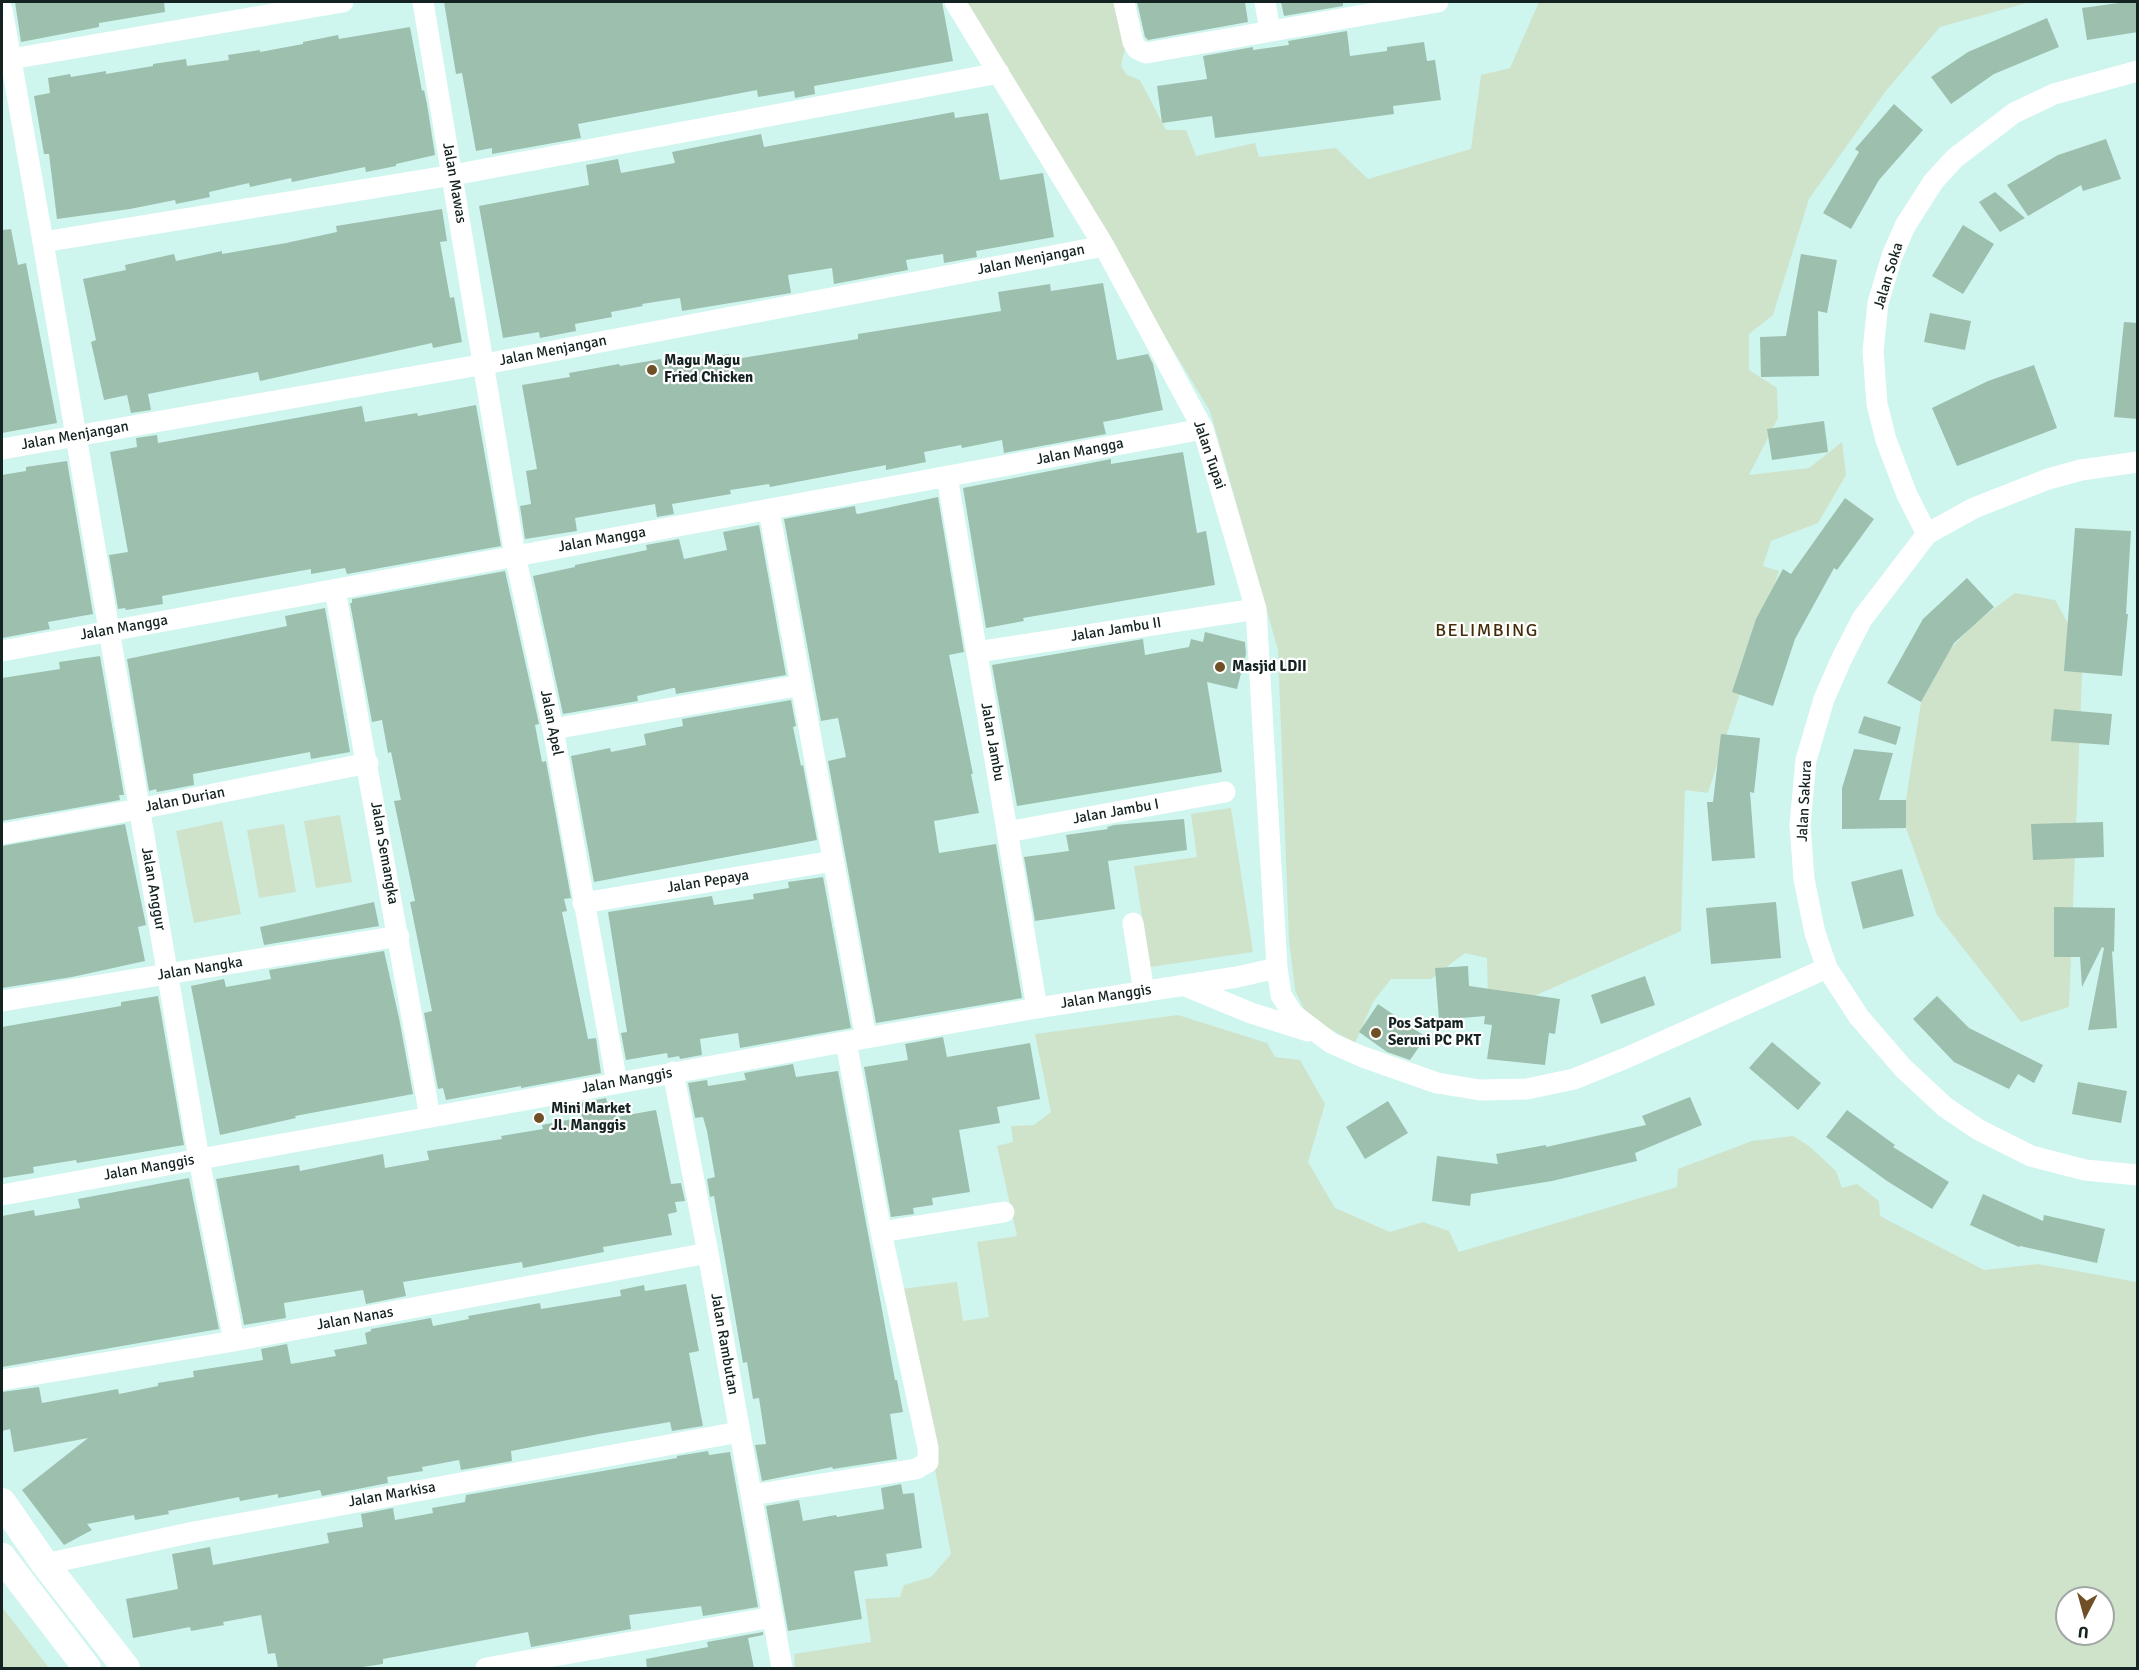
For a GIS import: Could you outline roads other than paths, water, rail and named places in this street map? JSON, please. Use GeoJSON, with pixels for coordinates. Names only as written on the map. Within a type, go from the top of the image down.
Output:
{"type":"FeatureCollection","features":[{"type":"Feature","properties":{"kind":"street"},"geometry":{"type":"LineString","coordinates":[[11,59],[343,2]]}},
{"type":"Feature","properties":{"kind":"street","name":"Jalan Mawas"},"geometry":{"type":"LineString","coordinates":[[423,2],[485,364]]}},
{"type":"Feature","properties":{"kind":"street","name":"Jalan Tupai"},"geometry":{"type":"LineString","coordinates":[[955,2],[1104,246],[1203,429],[1256,609],[1277,968],[1281,995],[1293,1014],[1318,1034]]}},
{"type":"Feature","properties":{"kind":"street"},"geometry":{"type":"LineString","coordinates":[[1124,2],[1133,42],[1137,49],[1146,53],[1438,2]]}},
{"type":"Feature","properties":{"kind":"street"},"geometry":{"type":"LineString","coordinates":[[1265,2],[1270,31]]}},
{"type":"Feature","properties":{"kind":"street","name":"Jalan Anggur"},"geometry":{"type":"LineString","coordinates":[[2,9],[199,1159],[234,1341]]}},
{"type":"Feature","properties":{"kind":"street","name":"Jalan Soka"},"geometry":{"type":"LineString","coordinates":[[1927,534],[1907,495],[1887,440],[1877,404],[1873,351],[1878,303],[1892,256],[1905,226],[1933,182],[1955,158],[2014,112],[2054,94],[2138,71]]}},
{"type":"Feature","properties":{"kind":"street"},"geometry":{"type":"LineString","coordinates":[[43,242],[453,175],[999,73]]}},
{"type":"Feature","properties":{"kind":"street","name":"Jalan Menjangan"},"geometry":{"type":"LineString","coordinates":[[2,449],[485,364],[1104,246]]}},
{"type":"Feature","properties":{"kind":"street","name":"Jalan Apel"},"geometry":{"type":"LineString","coordinates":[[485,364],[515,555],[553,729],[617,1083]]}},
{"type":"Feature","properties":{"kind":"street","name":"Jalan Mangga"},"geometry":{"type":"LineString","coordinates":[[2,651],[1203,429]]}},
{"type":"Feature","properties":{"kind":"street","name":"Jalan Sakura"},"geometry":{"type":"LineString","coordinates":[[2138,462],[2081,470],[2048,479],[1974,508],[1927,534],[1862,619],[1841,660],[1824,699],[1806,760],[1800,825],[1804,879],[1815,933],[1827,968],[1859,1017],[1903,1068],[1945,1107],[1979,1130],[2031,1156],[2085,1170],[2138,1175]]}},
{"type":"Feature","properties":{"kind":"street","name":"Jalan Jambu"},"geometry":{"type":"LineString","coordinates":[[947,476],[1037,1008]]}},
{"type":"Feature","properties":{"kind":"street"},"geometry":{"type":"LineString","coordinates":[[752,1495],[916,1468],[928,1462],[928,1448],[881,1232],[833,861],[769,510]]}},
{"type":"Feature","properties":{"kind":"street","name":"Jalan Semangka"},"geometry":{"type":"LineString","coordinates":[[335,590],[430,1117]]}},
{"type":"Feature","properties":{"kind":"street","name":"Jalan Jambu II"},"geometry":{"type":"LineString","coordinates":[[977,652],[1256,609]]}},
{"type":"Feature","properties":{"kind":"street"},"geometry":{"type":"LineString","coordinates":[[553,729],[801,685]]}},
{"type":"Feature","properties":{"kind":"street","name":"Jalan Durian"},"geometry":{"type":"LineString","coordinates":[[2,834],[368,764]]}},
{"type":"Feature","properties":{"kind":"street","name":"Jalan Jambu I"},"geometry":{"type":"LineString","coordinates":[[1007,832],[1225,792]]}},
{"type":"Feature","properties":{"kind":"street","name":"Jalan Pepaya"},"geometry":{"type":"LineString","coordinates":[[583,903],[833,861]]}},
{"type":"Feature","properties":{"kind":"street"},"geometry":{"type":"LineString","coordinates":[[1133,924],[1144,992]]}},
{"type":"Feature","properties":{"kind":"street","name":"Jalan Nangka"},"geometry":{"type":"LineString","coordinates":[[2,1002],[399,936]]}},
{"type":"Feature","properties":{"kind":"street","name":"Jalan Manggis"},"geometry":{"type":"LineString","coordinates":[[2,1194],[673,1072],[1037,1008],[1237,977],[1277,968]]}},
{"type":"Feature","properties":{"kind":"street"},"geometry":{"type":"LineString","coordinates":[[1183,985],[1251,1013],[1318,1034],[1331,1043],[1363,1057],[1437,1083],[1479,1090],[1527,1089],[1574,1079],[1827,968]]}},
{"type":"Feature","properties":{"kind":"street","name":"Jalan Rambutan"},"geometry":{"type":"LineString","coordinates":[[673,1072],[708,1253],[782,1668]]}},
{"type":"Feature","properties":{"kind":"street"},"geometry":{"type":"LineString","coordinates":[[881,1232],[1004,1212]]}},
{"type":"Feature","properties":{"kind":"street","name":"Jalan Nanas"},"geometry":{"type":"LineString","coordinates":[[2,1380],[234,1341],[708,1253]]}},
{"type":"Feature","properties":{"kind":"street","name":"Jalan Markisa"},"geometry":{"type":"LineString","coordinates":[[45,1564],[194,1532],[739,1432]]}},
{"type":"Feature","properties":{"kind":"street"},"geometry":{"type":"LineString","coordinates":[[2,1502],[45,1564],[126,1668]]}},
{"type":"Feature","properties":{"kind":"street"},"geometry":{"type":"LineString","coordinates":[[2,1557],[87,1668]]}},
{"type":"Feature","properties":{"kind":"street"},"geometry":{"type":"LineString","coordinates":[[486,1668],[773,1617]]}},
{"type":"Feature","properties":{"kind":"place","name":"Magu Magu Fried Chicken"},"geometry":{"type":"Point","coordinates":[652,370]}},
{"type":"Feature","properties":{"kind":"place","name":"Masjid LDII"},"geometry":{"type":"Point","coordinates":[1220,667]}},
{"type":"Feature","properties":{"kind":"place","name":"Pos Satpam Seruni PC PKT"},"geometry":{"type":"Point","coordinates":[1376,1033]}},
{"type":"Feature","properties":{"kind":"place","name":"Mini Market Jl. Manggis"},"geometry":{"type":"Point","coordinates":[539,1118]}},
{"type":"Feature","properties":{"kind":"district","name":"BELIMBING"},"geometry":{"type":"Point","coordinates":[1487,631]}}]}
